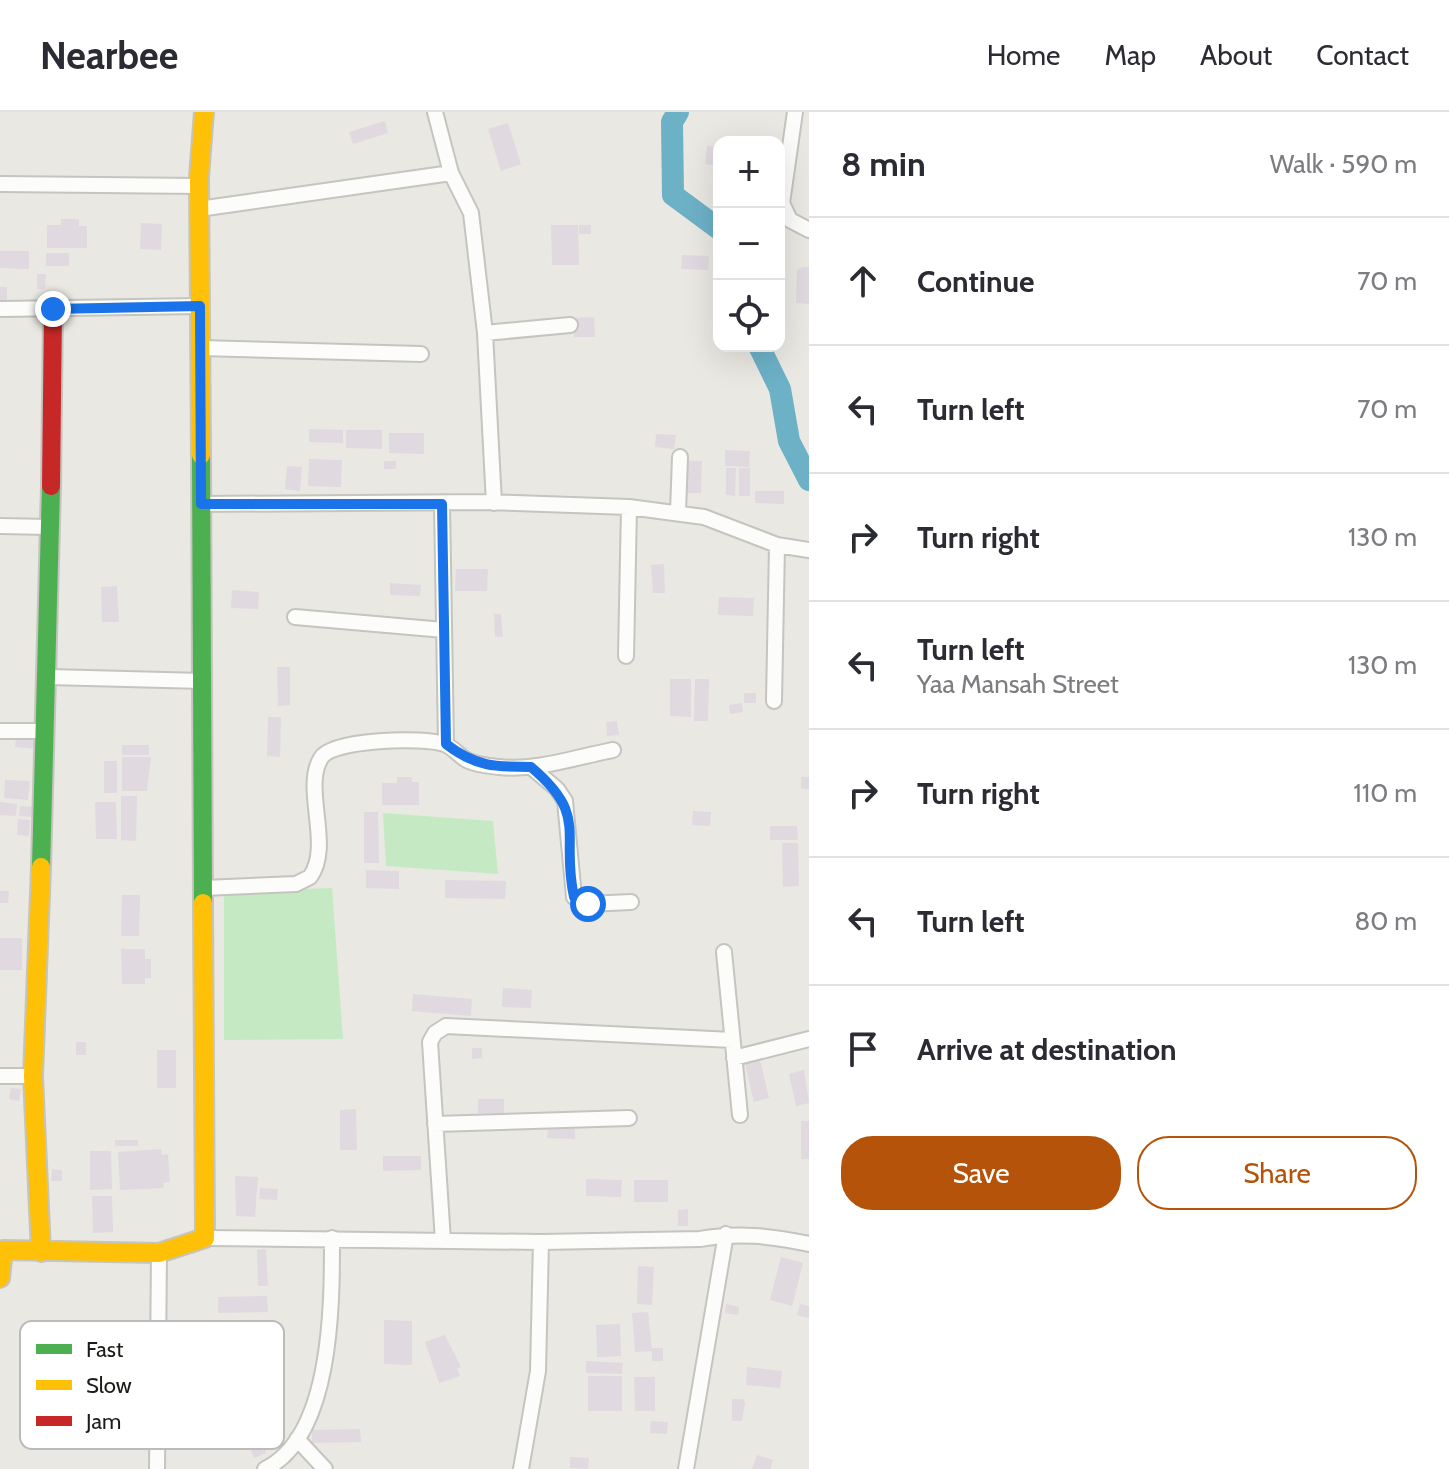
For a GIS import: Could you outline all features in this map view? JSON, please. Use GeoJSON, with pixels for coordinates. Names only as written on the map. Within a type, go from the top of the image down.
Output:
{"type":"FeatureCollection","features":[{"type":"Feature","properties":{"kind":"street"},"geometry":{"type":"LineString","coordinates":[[204,112],[199,209],[205,1238]]}},
{"type":"Feature","properties":{"kind":"street"},"geometry":{"type":"LineString","coordinates":[[435,112],[451,173],[471,213],[485,333],[494,503]]}},
{"type":"Feature","properties":{"kind":"street"},"geometry":{"type":"LineString","coordinates":[[795,112],[782,203],[790,220],[809,230]]}},
{"type":"Feature","properties":{"kind":"street"},"geometry":{"type":"LineString","coordinates":[[199,209],[451,173]]}},
{"type":"Feature","properties":{"kind":"street"},"geometry":{"type":"LineString","coordinates":[[0,184],[199,186]]}},
{"type":"Feature","properties":{"kind":"street"},"geometry":{"type":"LineString","coordinates":[[0,309],[200,306]]}},
{"type":"Feature","properties":{"kind":"street"},"geometry":{"type":"LineString","coordinates":[[41,1252],[33,1076],[49,677],[53,309]]}},
{"type":"Feature","properties":{"kind":"street"},"geometry":{"type":"LineString","coordinates":[[485,333],[570,325]]}},
{"type":"Feature","properties":{"kind":"street"},"geometry":{"type":"LineString","coordinates":[[200,348],[421,354]]}},
{"type":"Feature","properties":{"kind":"street"},"geometry":{"type":"LineString","coordinates":[[678,512],[680,457]]}},
{"type":"Feature","properties":{"kind":"street"},"geometry":{"type":"LineString","coordinates":[[201,504],[494,503],[629,507],[704,517],[777,545],[809,550]]}},
{"type":"Feature","properties":{"kind":"street"},"geometry":{"type":"LineString","coordinates":[[442,504],[446,744]]}},
{"type":"Feature","properties":{"kind":"street"},"geometry":{"type":"LineString","coordinates":[[626,656],[629,507]]}},
{"type":"Feature","properties":{"kind":"street"},"geometry":{"type":"LineString","coordinates":[[0,526],[49,527]]}},
{"type":"Feature","properties":{"kind":"street"},"geometry":{"type":"LineString","coordinates":[[774,701],[777,545]]}},
{"type":"Feature","properties":{"kind":"street"},"geometry":{"type":"LineString","coordinates":[[295,617],[444,630]]}},
{"type":"Feature","properties":{"kind":"street"},"geometry":{"type":"LineString","coordinates":[[49,677],[203,681]]}},
{"type":"Feature","properties":{"kind":"street"},"geometry":{"type":"LineString","coordinates":[[0,731],[45,731]]}},
{"type":"Feature","properties":{"kind":"street"},"geometry":{"type":"LineString","coordinates":[[204,888],[296,884],[310,877],[318,854],[316,770],[321,756],[333,748],[392,741],[446,744],[469,761],[500,767],[531,767],[613,750]]}},
{"type":"Feature","properties":{"kind":"street"},"geometry":{"type":"LineString","coordinates":[[531,767],[557,789],[565,801],[574,897],[588,904],[631,902]]}},
{"type":"Feature","properties":{"kind":"street"},"geometry":{"type":"LineString","coordinates":[[724,952],[740,1115]]}},
{"type":"Feature","properties":{"kind":"street"},"geometry":{"type":"LineString","coordinates":[[443,1241],[430,1042],[435,1033],[446,1026],[732,1040]]}},
{"type":"Feature","properties":{"kind":"street"},"geometry":{"type":"LineString","coordinates":[[734,1058],[809,1039]]}},
{"type":"Feature","properties":{"kind":"street"},"geometry":{"type":"LineString","coordinates":[[0,1076],[33,1076]]}},
{"type":"Feature","properties":{"kind":"street"},"geometry":{"type":"LineString","coordinates":[[435,1124],[629,1118]]}},
{"type":"Feature","properties":{"kind":"street"},"geometry":{"type":"LineString","coordinates":[[686,1469],[726,1234]]}},
{"type":"Feature","properties":{"kind":"street"},"geometry":{"type":"LineString","coordinates":[[0,1278],[2,1250],[159,1253],[205,1238],[541,1242],[687,1239],[726,1234],[764,1235],[809,1244]]}},
{"type":"Feature","properties":{"kind":"street"},"geometry":{"type":"LineString","coordinates":[[265,1469],[297,1439],[309,1414],[327,1351],[332,1309],[332,1238]]}},
{"type":"Feature","properties":{"kind":"street"},"geometry":{"type":"LineString","coordinates":[[521,1469],[538,1371],[541,1242]]}},
{"type":"Feature","properties":{"kind":"street"},"geometry":{"type":"LineString","coordinates":[[158,1321],[159,1253]]}},
{"type":"Feature","properties":{"kind":"street"},"geometry":{"type":"LineString","coordinates":[[297,1439],[325,1469]]}},
{"type":"Feature","properties":{"kind":"street"},"geometry":{"type":"LineString","coordinates":[[157,1449],[157,1469]]}},
{"type":"Feature","properties":{"kind":"green space"},"geometry":{"type":"Polygon","coordinates":[[[383,813],[493,821],[498,874],[386,866],[383,813]]]}},
{"type":"Feature","properties":{"kind":"green space"},"geometry":{"type":"Polygon","coordinates":[[[332,888],[343,1039],[224,1040],[224,892],[332,888]]]}},
{"type":"Feature","properties":{"kind":"building"},"geometry":{"type":"Polygon","coordinates":[[[385,121],[388,133],[353,144],[349,132],[385,121]]]}},
{"type":"Feature","properties":{"kind":"building"},"geometry":{"type":"Polygon","coordinates":[[[508,123],[521,164],[501,171],[488,129],[508,123]]]}},
{"type":"Feature","properties":{"kind":"building"},"geometry":{"type":"Polygon","coordinates":[[[707,146],[713,146],[713,165],[705,164],[707,146]]]}},
{"type":"Feature","properties":{"kind":"building"},"geometry":{"type":"Polygon","coordinates":[[[61,219],[79,219],[79,226],[87,226],[87,248],[47,248],[47,225],[61,225],[61,219]]]}},
{"type":"Feature","properties":{"kind":"building"},"geometry":{"type":"Polygon","coordinates":[[[141,223],[162,224],[161,250],[140,249],[141,223]]]}},
{"type":"Feature","properties":{"kind":"building"},"geometry":{"type":"Polygon","coordinates":[[[551,225],[578,225],[579,265],[552,265],[551,225]]]}},
{"type":"Feature","properties":{"kind":"building"},"geometry":{"type":"Polygon","coordinates":[[[579,225],[591,225],[591,234],[579,234],[579,225]]]}},
{"type":"Feature","properties":{"kind":"building"},"geometry":{"type":"Polygon","coordinates":[[[0,251],[29,251],[29,269],[0,268],[0,251]]]}},
{"type":"Feature","properties":{"kind":"building"},"geometry":{"type":"Polygon","coordinates":[[[46,253],[69,253],[69,266],[46,266],[46,253]]]}},
{"type":"Feature","properties":{"kind":"building"},"geometry":{"type":"Polygon","coordinates":[[[682,255],[709,256],[708,270],[681,269],[682,255]]]}},
{"type":"Feature","properties":{"kind":"building"},"geometry":{"type":"Polygon","coordinates":[[[809,267],[809,304],[796,303],[797,270],[809,267]]]}},
{"type":"Feature","properties":{"kind":"building"},"geometry":{"type":"Polygon","coordinates":[[[37,274],[46,274],[45,289],[37,289],[37,274]]]}},
{"type":"Feature","properties":{"kind":"building"},"geometry":{"type":"Polygon","coordinates":[[[0,287],[7,287],[7,305],[0,305],[0,287]]]}},
{"type":"Feature","properties":{"kind":"building"},"geometry":{"type":"Polygon","coordinates":[[[594,317],[595,337],[574,337],[573,318],[594,317]]]}},
{"type":"Feature","properties":{"kind":"building"},"geometry":{"type":"Polygon","coordinates":[[[309,429],[343,430],[343,443],[309,442],[309,429]]]}},
{"type":"Feature","properties":{"kind":"building"},"geometry":{"type":"Polygon","coordinates":[[[346,430],[382,430],[382,449],[346,448],[346,430]]]}},
{"type":"Feature","properties":{"kind":"building"},"geometry":{"type":"Polygon","coordinates":[[[389,433],[424,433],[424,454],[389,453],[389,433]]]}},
{"type":"Feature","properties":{"kind":"building"},"geometry":{"type":"Polygon","coordinates":[[[656,434],[676,435],[674,449],[655,447],[656,434]]]}},
{"type":"Feature","properties":{"kind":"building"},"geometry":{"type":"Polygon","coordinates":[[[725,450],[750,451],[749,467],[725,466],[725,450]]]}},
{"type":"Feature","properties":{"kind":"building"},"geometry":{"type":"Polygon","coordinates":[[[309,459],[342,460],[341,487],[308,486],[309,459]]]}},
{"type":"Feature","properties":{"kind":"building"},"geometry":{"type":"Polygon","coordinates":[[[384,461],[396,461],[396,469],[384,469],[384,461]]]}},
{"type":"Feature","properties":{"kind":"building"},"geometry":{"type":"Polygon","coordinates":[[[683,461],[702,461],[701,493],[683,493],[683,461]]]}},
{"type":"Feature","properties":{"kind":"building"},"geometry":{"type":"Polygon","coordinates":[[[287,466],[302,467],[300,491],[285,489],[287,466]]]}},
{"type":"Feature","properties":{"kind":"building"},"geometry":{"type":"Polygon","coordinates":[[[726,468],[736,468],[735,496],[726,495],[726,468]]]}},
{"type":"Feature","properties":{"kind":"building"},"geometry":{"type":"Polygon","coordinates":[[[739,468],[750,468],[750,496],[739,496],[739,468]]]}},
{"type":"Feature","properties":{"kind":"building"},"geometry":{"type":"Polygon","coordinates":[[[755,491],[784,491],[784,504],[755,503],[755,491]]]}},
{"type":"Feature","properties":{"kind":"building"},"geometry":{"type":"Polygon","coordinates":[[[664,564],[665,593],[653,593],[651,565],[664,564]]]}},
{"type":"Feature","properties":{"kind":"building"},"geometry":{"type":"Polygon","coordinates":[[[456,569],[488,569],[487,591],[455,591],[456,569]]]}},
{"type":"Feature","properties":{"kind":"building"},"geometry":{"type":"Polygon","coordinates":[[[390,583],[421,585],[420,596],[390,595],[390,583]]]}},
{"type":"Feature","properties":{"kind":"building"},"geometry":{"type":"Polygon","coordinates":[[[117,586],[119,622],[102,622],[101,587],[117,586]]]}},
{"type":"Feature","properties":{"kind":"building"},"geometry":{"type":"Polygon","coordinates":[[[232,590],[259,592],[258,609],[231,608],[232,590]]]}},
{"type":"Feature","properties":{"kind":"building"},"geometry":{"type":"Polygon","coordinates":[[[719,597],[754,598],[753,616],[718,615],[719,597]]]}},
{"type":"Feature","properties":{"kind":"building"},"geometry":{"type":"Polygon","coordinates":[[[494,614],[501,614],[503,637],[495,637],[494,614]]]}},
{"type":"Feature","properties":{"kind":"building"},"geometry":{"type":"Polygon","coordinates":[[[277,667],[290,667],[290,705],[278,706],[277,667]]]}},
{"type":"Feature","properties":{"kind":"building"},"geometry":{"type":"Polygon","coordinates":[[[670,679],[691,679],[691,717],[670,716],[670,679]]]}},
{"type":"Feature","properties":{"kind":"building"},"geometry":{"type":"Polygon","coordinates":[[[695,679],[709,679],[708,721],[694,721],[695,679]]]}},
{"type":"Feature","properties":{"kind":"building"},"geometry":{"type":"Polygon","coordinates":[[[744,693],[756,693],[756,703],[744,703],[744,693]]]}},
{"type":"Feature","properties":{"kind":"building"},"geometry":{"type":"Polygon","coordinates":[[[742,703],[743,712],[730,714],[729,705],[742,703]]]}},
{"type":"Feature","properties":{"kind":"building"},"geometry":{"type":"Polygon","coordinates":[[[268,717],[281,717],[280,757],[267,756],[268,717]]]}},
{"type":"Feature","properties":{"kind":"building"},"geometry":{"type":"Polygon","coordinates":[[[617,721],[619,735],[607,736],[606,722],[617,721]]]}},
{"type":"Feature","properties":{"kind":"building"},"geometry":{"type":"Polygon","coordinates":[[[16,738],[37,739],[36,749],[15,747],[16,738]]]}},
{"type":"Feature","properties":{"kind":"building"},"geometry":{"type":"Polygon","coordinates":[[[122,745],[149,745],[149,755],[122,755],[122,745]]]}},
{"type":"Feature","properties":{"kind":"building"},"geometry":{"type":"Polygon","coordinates":[[[122,757],[151,757],[147,791],[122,791],[122,757]]]}},
{"type":"Feature","properties":{"kind":"building"},"geometry":{"type":"Polygon","coordinates":[[[104,761],[117,761],[117,793],[104,793],[104,761]]]}},
{"type":"Feature","properties":{"kind":"building"},"geometry":{"type":"Polygon","coordinates":[[[397,777],[412,777],[412,782],[419,782],[419,805],[382,805],[382,783],[397,783],[397,777]]]}},
{"type":"Feature","properties":{"kind":"building"},"geometry":{"type":"Polygon","coordinates":[[[801,777],[809,777],[809,789],[801,789],[801,777]]]}},
{"type":"Feature","properties":{"kind":"building"},"geometry":{"type":"Polygon","coordinates":[[[5,780],[30,781],[28,800],[4,798],[5,780]]]}},
{"type":"Feature","properties":{"kind":"building"},"geometry":{"type":"Polygon","coordinates":[[[121,796],[137,796],[136,841],[121,840],[121,796]]]}},
{"type":"Feature","properties":{"kind":"building"},"geometry":{"type":"Polygon","coordinates":[[[0,802],[17,804],[16,816],[0,815],[0,802]]]}},
{"type":"Feature","properties":{"kind":"building"},"geometry":{"type":"Polygon","coordinates":[[[95,802],[116,802],[117,839],[96,839],[95,802]]]}},
{"type":"Feature","properties":{"kind":"building"},"geometry":{"type":"Polygon","coordinates":[[[20,806],[33,807],[32,817],[19,816],[20,806]]]}},
{"type":"Feature","properties":{"kind":"building"},"geometry":{"type":"Polygon","coordinates":[[[693,811],[711,812],[710,826],[692,825],[693,811]]]}},
{"type":"Feature","properties":{"kind":"building"},"geometry":{"type":"Polygon","coordinates":[[[364,812],[378,812],[379,863],[364,863],[364,812]]]}},
{"type":"Feature","properties":{"kind":"building"},"geometry":{"type":"Polygon","coordinates":[[[18,819],[30,820],[29,836],[17,835],[18,819]]]}},
{"type":"Feature","properties":{"kind":"building"},"geometry":{"type":"Polygon","coordinates":[[[770,826],[797,826],[798,840],[770,840],[770,826]]]}},
{"type":"Feature","properties":{"kind":"building"},"geometry":{"type":"Polygon","coordinates":[[[782,843],[798,843],[799,886],[783,887],[782,843]]]}},
{"type":"Feature","properties":{"kind":"building"},"geometry":{"type":"Polygon","coordinates":[[[366,870],[399,871],[399,889],[366,888],[366,870]]]}},
{"type":"Feature","properties":{"kind":"building"},"geometry":{"type":"Polygon","coordinates":[[[445,880],[506,881],[505,899],[445,898],[445,880]]]}},
{"type":"Feature","properties":{"kind":"building"},"geometry":{"type":"Polygon","coordinates":[[[0,891],[9,891],[8,903],[0,903],[0,891]]]}},
{"type":"Feature","properties":{"kind":"building"},"geometry":{"type":"Polygon","coordinates":[[[122,895],[140,895],[139,936],[121,936],[122,895]]]}},
{"type":"Feature","properties":{"kind":"building"},"geometry":{"type":"Polygon","coordinates":[[[0,938],[22,938],[22,970],[0,970],[0,938]]]}},
{"type":"Feature","properties":{"kind":"building"},"geometry":{"type":"Polygon","coordinates":[[[121,949],[145,949],[145,959],[151,959],[151,978],[145,978],[145,984],[122,984],[121,949]]]}},
{"type":"Feature","properties":{"kind":"building"},"geometry":{"type":"Polygon","coordinates":[[[503,988],[532,990],[531,1008],[502,1007],[503,988]]]}},
{"type":"Feature","properties":{"kind":"building"},"geometry":{"type":"Polygon","coordinates":[[[413,994],[472,999],[471,1016],[412,1011],[413,994]]]}},
{"type":"Feature","properties":{"kind":"building"},"geometry":{"type":"Polygon","coordinates":[[[76,1042],[86,1042],[86,1055],[76,1055],[76,1042]]]}},
{"type":"Feature","properties":{"kind":"building"},"geometry":{"type":"Polygon","coordinates":[[[472,1048],[482,1048],[482,1058],[472,1059],[472,1048]]]}},
{"type":"Feature","properties":{"kind":"building"},"geometry":{"type":"Polygon","coordinates":[[[157,1050],[176,1050],[176,1088],[157,1088],[157,1050]]]}},
{"type":"Feature","properties":{"kind":"building"},"geometry":{"type":"Polygon","coordinates":[[[760,1060],[769,1098],[754,1102],[745,1064],[760,1060]]]}},
{"type":"Feature","properties":{"kind":"building"},"geometry":{"type":"Polygon","coordinates":[[[804,1070],[809,1103],[796,1106],[789,1074],[804,1070]]]}},
{"type":"Feature","properties":{"kind":"building"},"geometry":{"type":"Polygon","coordinates":[[[11,1088],[21,1089],[19,1101],[9,1099],[11,1088]]]}},
{"type":"Feature","properties":{"kind":"building"},"geometry":{"type":"Polygon","coordinates":[[[478,1099],[504,1099],[504,1113],[478,1113],[478,1099]]]}},
{"type":"Feature","properties":{"kind":"building"},"geometry":{"type":"Polygon","coordinates":[[[356,1109],[357,1150],[340,1150],[340,1110],[356,1109]]]}},
{"type":"Feature","properties":{"kind":"building"},"geometry":{"type":"Polygon","coordinates":[[[801,1121],[809,1121],[809,1159],[801,1159],[801,1121]]]}},
{"type":"Feature","properties":{"kind":"building"},"geometry":{"type":"Polygon","coordinates":[[[548,1128],[575,1129],[575,1139],[547,1138],[548,1128]]]}},
{"type":"Feature","properties":{"kind":"building"},"geometry":{"type":"Polygon","coordinates":[[[115,1140],[138,1140],[138,1146],[115,1146],[115,1140]]]}},
{"type":"Feature","properties":{"kind":"building"},"geometry":{"type":"Polygon","coordinates":[[[161,1149],[162,1155],[168,1154],[170,1182],[163,1183],[164,1188],[120,1190],[118,1152],[161,1149]]]}},
{"type":"Feature","properties":{"kind":"building"},"geometry":{"type":"Polygon","coordinates":[[[90,1151],[111,1151],[112,1189],[90,1190],[90,1151]]]}},
{"type":"Feature","properties":{"kind":"building"},"geometry":{"type":"Polygon","coordinates":[[[383,1156],[421,1156],[421,1170],[383,1171],[383,1156]]]}},
{"type":"Feature","properties":{"kind":"building"},"geometry":{"type":"Polygon","coordinates":[[[52,1169],[62,1170],[62,1181],[51,1181],[52,1169]]]}},
{"type":"Feature","properties":{"kind":"building"},"geometry":{"type":"Polygon","coordinates":[[[235,1176],[258,1177],[255,1217],[236,1216],[235,1176]]]}},
{"type":"Feature","properties":{"kind":"building"},"geometry":{"type":"Polygon","coordinates":[[[586,1179],[622,1180],[621,1197],[586,1196],[586,1179]]]}},
{"type":"Feature","properties":{"kind":"building"},"geometry":{"type":"Polygon","coordinates":[[[634,1180],[668,1180],[668,1202],[634,1202],[634,1180]]]}},
{"type":"Feature","properties":{"kind":"building"},"geometry":{"type":"Polygon","coordinates":[[[260,1188],[278,1189],[277,1200],[259,1199],[260,1188]]]}},
{"type":"Feature","properties":{"kind":"building"},"geometry":{"type":"Polygon","coordinates":[[[92,1196],[112,1196],[113,1232],[93,1233],[92,1196]]]}},
{"type":"Feature","properties":{"kind":"building"},"geometry":{"type":"Polygon","coordinates":[[[688,1209],[688,1226],[678,1226],[678,1210],[688,1209]]]}},
{"type":"Feature","properties":{"kind":"building"},"geometry":{"type":"Polygon","coordinates":[[[266,1249],[268,1286],[258,1286],[257,1250],[266,1249]]]}},
{"type":"Feature","properties":{"kind":"building"},"geometry":{"type":"Polygon","coordinates":[[[781,1257],[803,1263],[792,1306],[770,1300],[781,1257]]]}},
{"type":"Feature","properties":{"kind":"building"},"geometry":{"type":"Polygon","coordinates":[[[638,1266],[654,1267],[652,1305],[637,1304],[638,1266]]]}},
{"type":"Feature","properties":{"kind":"building"},"geometry":{"type":"Polygon","coordinates":[[[267,1296],[268,1312],[218,1313],[218,1297],[267,1296]]]}},
{"type":"Feature","properties":{"kind":"building"},"geometry":{"type":"Polygon","coordinates":[[[726,1304],[739,1307],[738,1315],[725,1313],[726,1304]]]}},
{"type":"Feature","properties":{"kind":"building"},"geometry":{"type":"Polygon","coordinates":[[[800,1304],[809,1306],[809,1318],[797,1315],[800,1304]]]}},
{"type":"Feature","properties":{"kind":"building"},"geometry":{"type":"Polygon","coordinates":[[[648,1312],[652,1351],[635,1352],[632,1313],[648,1312]]]}},
{"type":"Feature","properties":{"kind":"building"},"geometry":{"type":"Polygon","coordinates":[[[384,1320],[412,1321],[412,1365],[384,1364],[384,1320]]]}},
{"type":"Feature","properties":{"kind":"building"},"geometry":{"type":"Polygon","coordinates":[[[620,1324],[621,1356],[597,1357],[596,1325],[620,1324]]]}},
{"type":"Feature","properties":{"kind":"building"},"geometry":{"type":"Polygon","coordinates":[[[445,1335],[461,1367],[457,1368],[460,1376],[439,1383],[425,1342],[445,1335]]]}},
{"type":"Feature","properties":{"kind":"building"},"geometry":{"type":"Polygon","coordinates":[[[652,1348],[663,1348],[663,1361],[652,1361],[652,1348]]]}},
{"type":"Feature","properties":{"kind":"building"},"geometry":{"type":"Polygon","coordinates":[[[586,1361],[623,1363],[622,1374],[586,1373],[586,1361]]]}},
{"type":"Feature","properties":{"kind":"building"},"geometry":{"type":"Polygon","coordinates":[[[747,1367],[782,1371],[780,1388],[746,1385],[747,1367]]]}},
{"type":"Feature","properties":{"kind":"building"},"geometry":{"type":"Polygon","coordinates":[[[588,1376],[622,1376],[622,1411],[588,1411],[588,1376]]]}},
{"type":"Feature","properties":{"kind":"building"},"geometry":{"type":"Polygon","coordinates":[[[634,1377],[655,1377],[655,1411],[635,1411],[634,1377]]]}},
{"type":"Feature","properties":{"kind":"building"},"geometry":{"type":"Polygon","coordinates":[[[732,1399],[743,1399],[745,1403],[742,1421],[732,1421],[732,1399]]]}},
{"type":"Feature","properties":{"kind":"building"},"geometry":{"type":"Polygon","coordinates":[[[651,1421],[668,1422],[667,1434],[650,1433],[651,1421]]]}},
{"type":"Feature","properties":{"kind":"building"},"geometry":{"type":"Polygon","coordinates":[[[360,1429],[361,1442],[312,1443],[312,1430],[360,1429]]]}},
{"type":"Feature","properties":{"kind":"building"},"geometry":{"type":"Polygon","coordinates":[[[264,1449],[266,1453],[254,1458],[251,1450],[264,1449]]]}},
{"type":"Feature","properties":{"kind":"building"},"geometry":{"type":"Polygon","coordinates":[[[757,1455],[773,1460],[770,1469],[752,1469],[757,1455]]]}},
{"type":"Feature","properties":{"kind":"building"},"geometry":{"type":"Polygon","coordinates":[[[570,1457],[589,1458],[588,1469],[570,1468],[570,1457]]]}},
{"type":"Feature","properties":{"kind":"waterway"},"geometry":{"type":"LineString","coordinates":[[678,112],[672,122],[673,195],[713,225]]}},
{"type":"Feature","properties":{"kind":"waterway"},"geometry":{"type":"LineString","coordinates":[[762,352],[780,389],[789,441],[809,480]]}},
{"type":"Feature","properties":{"kind":"traffic: fast"},"geometry":{"type":"LineString","coordinates":[[201,455],[203,903]]}},
{"type":"Feature","properties":{"kind":"traffic: fast"},"geometry":{"type":"LineString","coordinates":[[41,867],[51,486]]}},
{"type":"Feature","properties":{"kind":"traffic: slow"},"geometry":{"type":"LineString","coordinates":[[201,455],[199,177],[204,112]]}},
{"type":"Feature","properties":{"kind":"traffic: slow"},"geometry":{"type":"LineString","coordinates":[[41,867],[33,1076],[41,1252]]}},
{"type":"Feature","properties":{"kind":"traffic: slow"},"geometry":{"type":"LineString","coordinates":[[0,1278],[3,1250],[159,1253],[205,1238],[203,903]]}},
{"type":"Feature","properties":{"kind":"traffic: jam"},"geometry":{"type":"LineString","coordinates":[[51,486],[53,309]]}},
{"type":"Feature","properties":{"kind":"route"},"geometry":{"type":"LineString","coordinates":[[53,309],[200,306],[201,504],[442,504],[446,744],[469,761],[500,767],[531,767],[557,789],[565,801],[570,827],[574,897],[588,904]]}}]}
